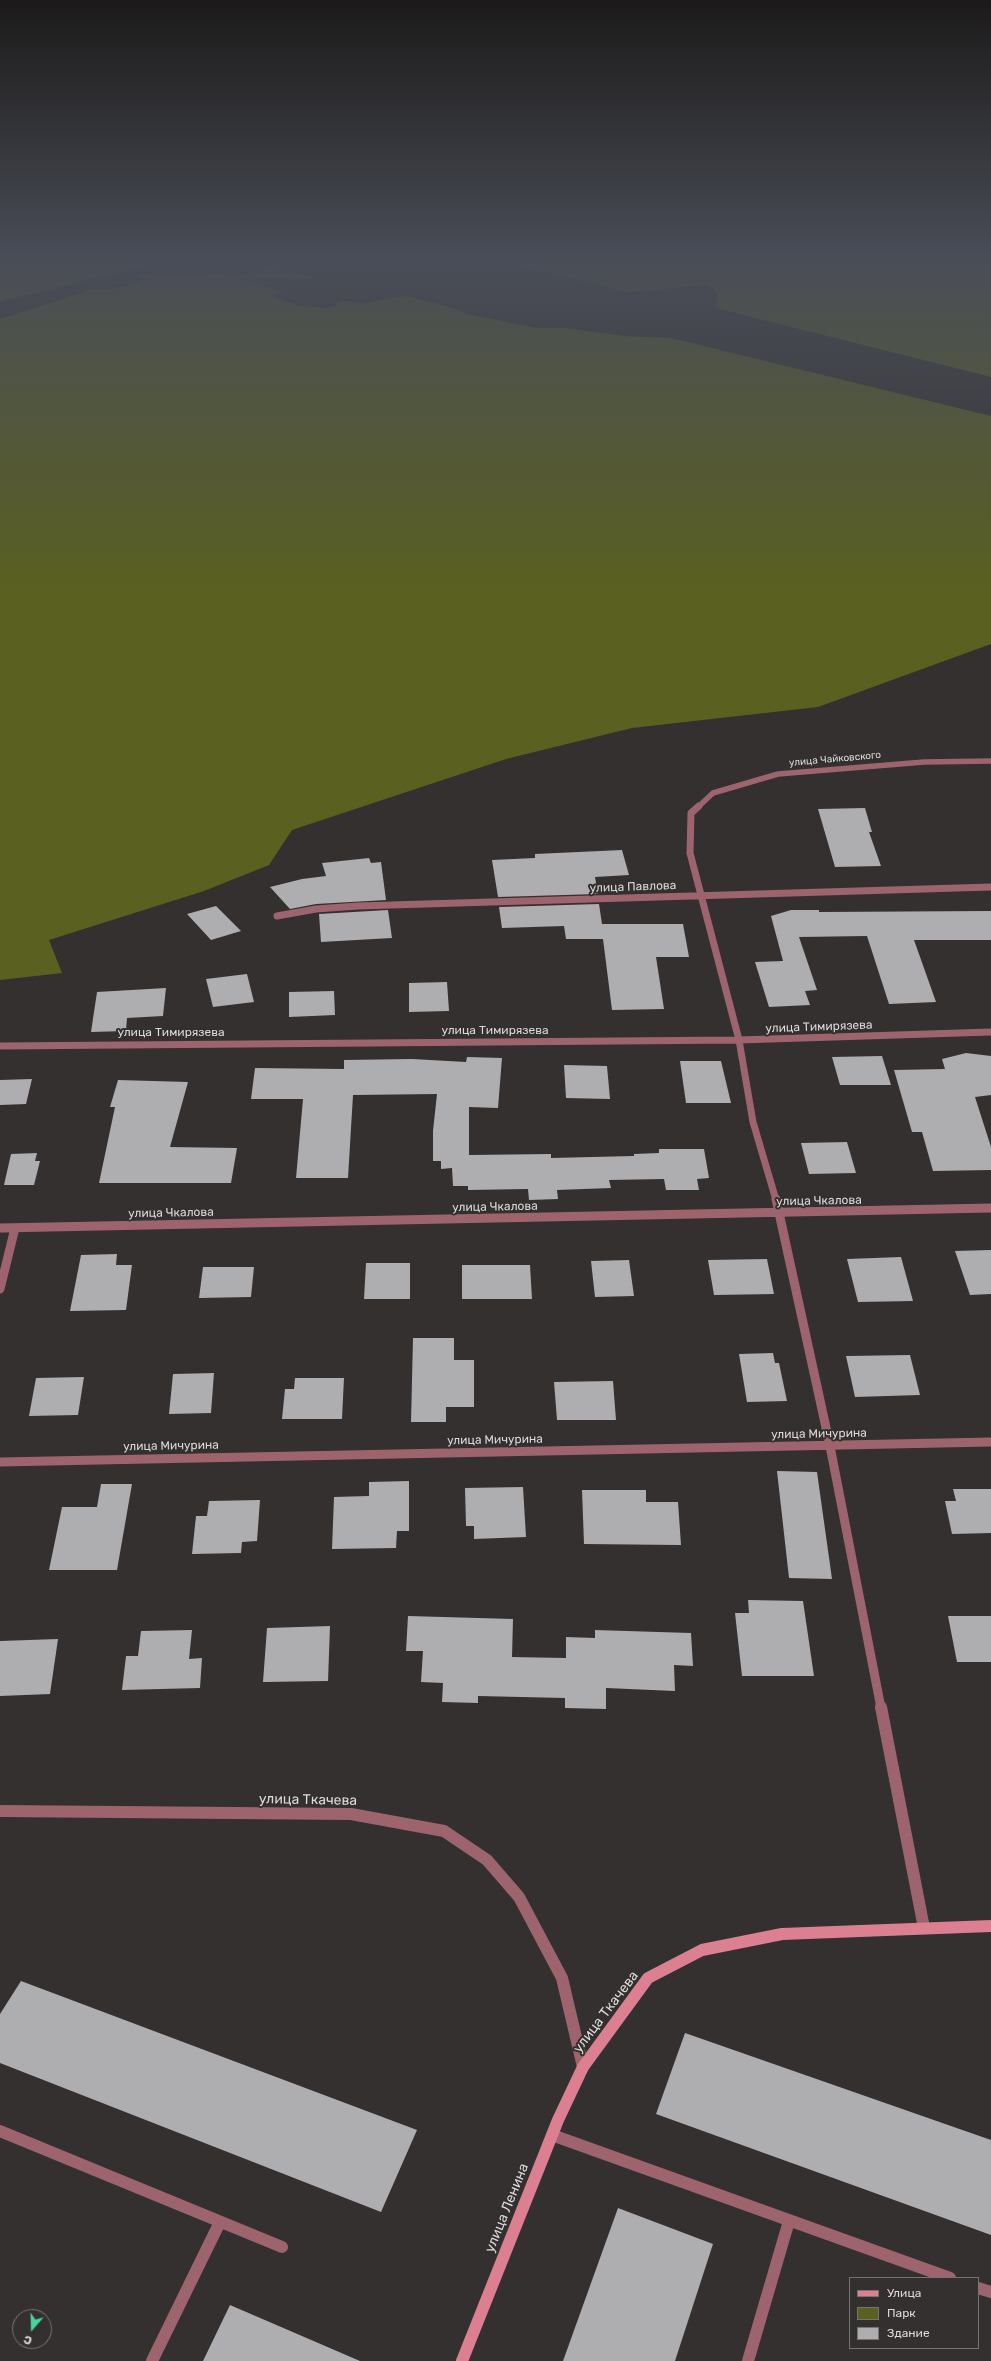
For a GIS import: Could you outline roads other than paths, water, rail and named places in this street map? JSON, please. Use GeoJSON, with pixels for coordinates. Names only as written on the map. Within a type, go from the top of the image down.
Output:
{"type":"FeatureCollection","features":[{"type":"Feature","properties":{"kind":"street","name":"улица Чайковского"},"geometry":{"type":"LineString","coordinates":[[703,896],[690,853],[691,813],[713,792],[778,774],[924,762],[991,761]]}},
{"type":"Feature","properties":{"kind":"street","name":"улица Павлова"},"geometry":{"type":"LineString","coordinates":[[276,916],[316,909],[358,906],[991,887]]}},
{"type":"Feature","properties":{"kind":"street"},"geometry":{"type":"LineString","coordinates":[[703,896],[739,1040],[753,1122],[780,1214],[830,1446],[924,1928]]}},
{"type":"Feature","properties":{"kind":"street","name":"улица Тимирязева"},"geometry":{"type":"LineString","coordinates":[[0,1046],[739,1040],[991,1032]]}},
{"type":"Feature","properties":{"kind":"street","name":"улица Чкалова"},"geometry":{"type":"LineString","coordinates":[[0,1228],[780,1214],[991,1208]]}},
{"type":"Feature","properties":{"kind":"street"},"geometry":{"type":"LineString","coordinates":[[0,1289],[15,1228]]}},
{"type":"Feature","properties":{"kind":"street","name":"улица Мичурина"},"geometry":{"type":"LineString","coordinates":[[0,1462],[991,1442]]}},
{"type":"Feature","properties":{"kind":"street","name":"улица Ткачева"},"geometry":{"type":"LineString","coordinates":[[0,1811],[351,1814],[444,1831],[487,1860],[519,1896],[562,1978],[583,2067]]}},
{"type":"Feature","properties":{"kind":"street","name":"улица Ткачева"},"geometry":{"type":"LineString","coordinates":[[583,2067],[648,1978],[702,1950],[782,1934],[991,1926]]}},
{"type":"Feature","properties":{"kind":"street","name":"улица Ленина"},"geometry":{"type":"LineString","coordinates":[[462,2361],[552,2135],[583,2067]]}},
{"type":"Feature","properties":{"kind":"street"},"geometry":{"type":"LineString","coordinates":[[0,2131],[282,2247]]}},
{"type":"Feature","properties":{"kind":"street"},"geometry":{"type":"LineString","coordinates":[[552,2135],[947,2277]]}},
{"type":"Feature","properties":{"kind":"street"},"geometry":{"type":"LineString","coordinates":[[748,2361],[789,2221]]}},
{"type":"Feature","properties":{"kind":"street"},"geometry":{"type":"LineString","coordinates":[[152,2361],[220,2222]]}},
{"type":"Feature","properties":{"kind":"street"},"geometry":{"type":"LineString","coordinates":[[979,2288],[991,2292]]}}]}
